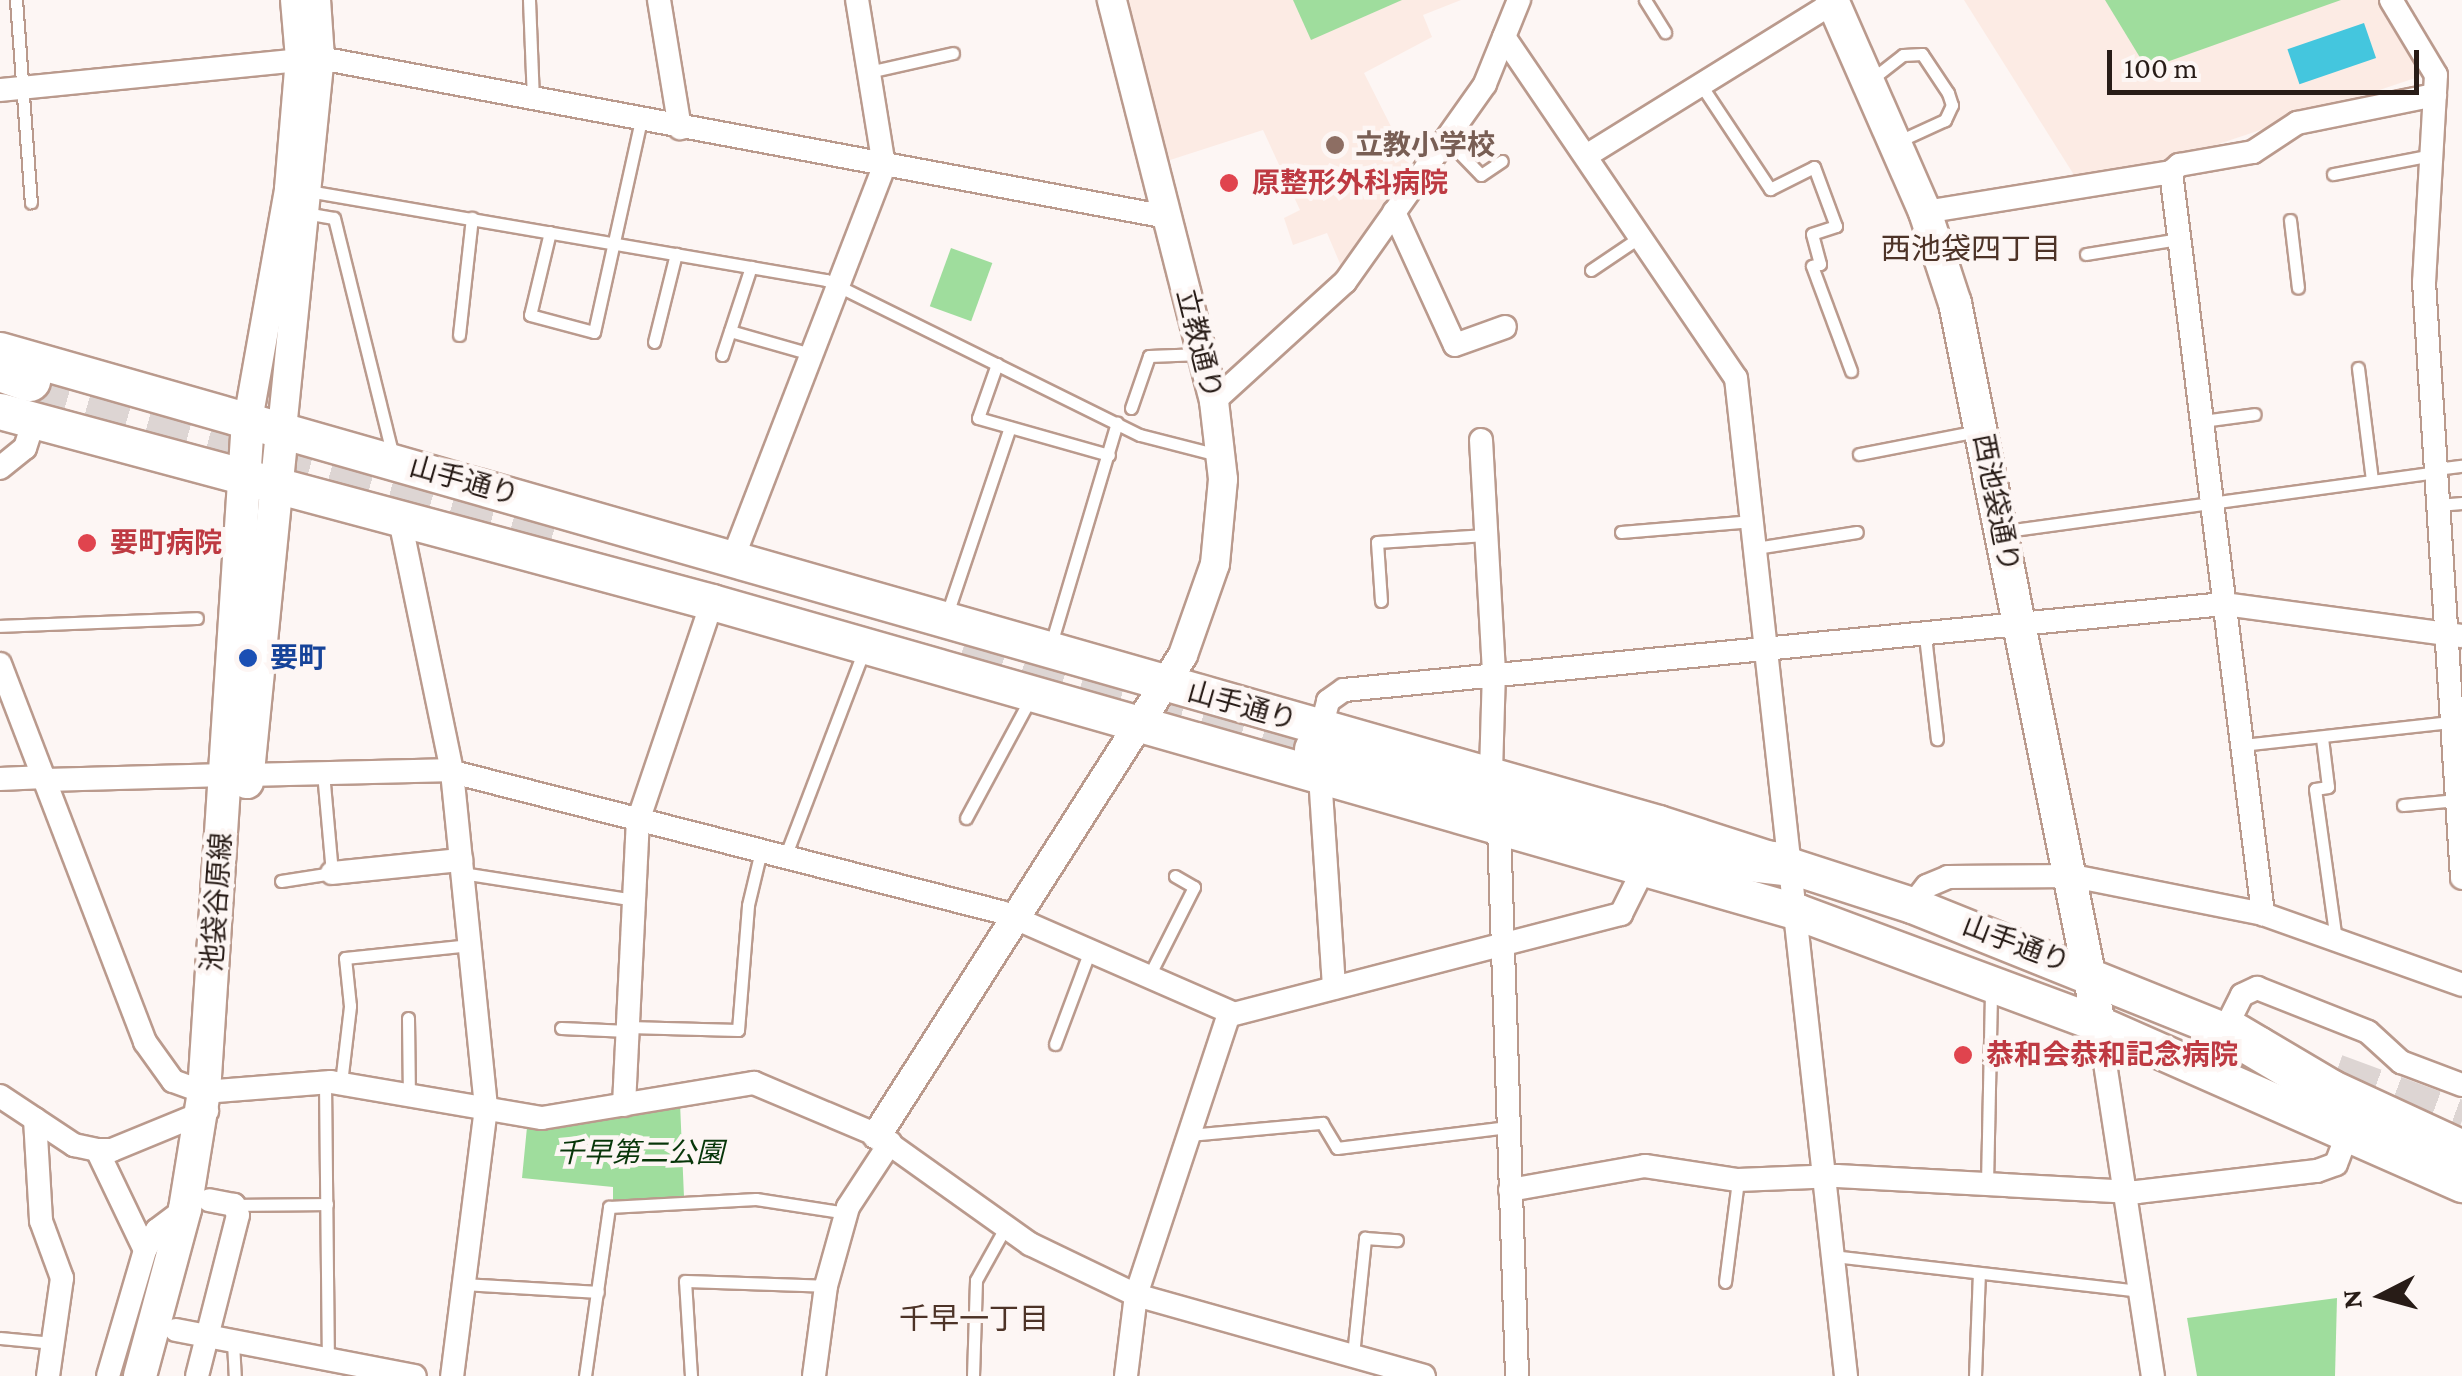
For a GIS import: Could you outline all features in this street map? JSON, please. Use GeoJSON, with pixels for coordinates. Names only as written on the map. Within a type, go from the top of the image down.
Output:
{"type":"FeatureCollection","features":[{"type":"Feature","properties":{"kind":"highway"},"geometry":{"type":"LineString","coordinates":[[1319,751],[1655,849],[1787,865]]}},
{"type":"Feature","properties":{"kind":"highway"},"geometry":{"type":"LineString","coordinates":[[2229,1032],[2330,1091],[2462,1152]]}},
{"type":"Feature","properties":{"kind":"main road","name":"西池袋通り"},"geometry":{"type":"LineString","coordinates":[[1835,1],[1924,212],[1955,303],[2073,876],[2099,1024]]}},
{"type":"Feature","properties":{"kind":"main road","name":"山手通り"},"geometry":{"type":"LineString","coordinates":[[11,389],[265,424],[1164,684],[1499,827],[1798,912],[2099,1024],[2349,1130],[2462,1184]]}},
{"type":"Feature","properties":{"kind":"main road","name":"山手通り"},"geometry":{"type":"LineString","coordinates":[[11,389],[257,484],[712,602],[1137,725],[1491,775],[1912,905],[2090,972],[2462,1128]]}},
{"type":"Feature","properties":{"kind":"main road","name":"池袋谷原線"},"geometry":{"type":"LineString","coordinates":[[163,1376],[192,1333],[209,1205],[210,1100],[257,484],[265,424]]}},
{"type":"Feature","properties":{"kind":"main road"},"geometry":{"type":"LineString","coordinates":[[1032,695],[1048,651]]}},
{"type":"Feature","properties":{"kind":"main road","name":"池袋谷原線"},"geometry":{"type":"LineString","coordinates":[[140,1376],[209,1205]]}},
{"type":"Feature","properties":{"kind":"street"},"geometry":{"type":"LineString","coordinates":[[265,424],[307,202],[310,58],[295,0]]}},
{"type":"Feature","properties":{"kind":"street"},"geometry":{"type":"LineString","coordinates":[[265,424],[289,189],[316,0]]}},
{"type":"Feature","properties":{"kind":"street"},"geometry":{"type":"LineString","coordinates":[[659,0],[680,128]]}},
{"type":"Feature","properties":{"kind":"street"},"geometry":{"type":"LineString","coordinates":[[733,558],[884,166],[857,0]]}},
{"type":"Feature","properties":{"kind":"street","name":"立教通り"},"geometry":{"type":"LineString","coordinates":[[883,1139],[1016,918],[1182,655],[1215,564],[1222,456],[1214,401],[1112,0]]}},
{"type":"Feature","properties":{"kind":"street"},"geometry":{"type":"LineString","coordinates":[[1214,401],[1345,282],[1484,84],[1519,0]]}},
{"type":"Feature","properties":{"kind":"street"},"geometry":{"type":"LineString","coordinates":[[2391,0],[2436,75],[2424,282],[2438,506],[2454,635],[2452,722],[2462,878]]}},
{"type":"Feature","properties":{"kind":"street"},"geometry":{"type":"LineString","coordinates":[[1586,156],[1835,1]]}},
{"type":"Feature","properties":{"kind":"street"},"geometry":{"type":"LineString","coordinates":[[1504,37],[1738,390],[1787,865],[1798,912],[1846,1376]]}},
{"type":"Feature","properties":{"kind":"street"},"geometry":{"type":"LineString","coordinates":[[10,89],[310,58],[1167,217]]}},
{"type":"Feature","properties":{"kind":"street"},"geometry":{"type":"LineString","coordinates":[[1924,212],[2171,172],[2179,165],[2254,152],[2298,123],[2435,95]]}},
{"type":"Feature","properties":{"kind":"street"},"geometry":{"type":"LineString","coordinates":[[2171,172],[2263,914]]}},
{"type":"Feature","properties":{"kind":"street"},"geometry":{"type":"LineString","coordinates":[[1394,212],[1455,345],[1505,327]]}},
{"type":"Feature","properties":{"kind":"street"},"geometry":{"type":"LineString","coordinates":[[0,468],[25,448],[11,389]]}},
{"type":"Feature","properties":{"kind":"street"},"geometry":{"type":"LineString","coordinates":[[1480,440],[1494,671],[1491,775]]}},
{"type":"Feature","properties":{"kind":"street"},"geometry":{"type":"LineString","coordinates":[[400,520],[452,772],[486,1108],[452,1376]]}},
{"type":"Feature","properties":{"kind":"street"},"geometry":{"type":"LineString","coordinates":[[624,1106],[638,821],[712,602]]}},
{"type":"Feature","properties":{"kind":"street"},"geometry":{"type":"LineString","coordinates":[[1334,988],[1319,751],[1328,701],[1344,690],[1494,671],[1767,654],[2225,604],[2454,635]]}},
{"type":"Feature","properties":{"kind":"street"},"geometry":{"type":"LineString","coordinates":[[0,664],[145,1042],[173,1081],[210,1100]]}},
{"type":"Feature","properties":{"kind":"street"},"geometry":{"type":"LineString","coordinates":[[0,778],[452,772],[1016,918],[1230,1014],[1621,914],[1643,870]]}},
{"type":"Feature","properties":{"kind":"street"},"geometry":{"type":"LineString","coordinates":[[1499,827],[1517,1376]]}},
{"type":"Feature","properties":{"kind":"street"},"geometry":{"type":"LineString","coordinates":[[332,873],[462,867]]}},
{"type":"Feature","properties":{"kind":"street"},"geometry":{"type":"LineString","coordinates":[[1912,905],[1927,886],[1948,877],[2073,876],[2263,914],[2462,985]]}},
{"type":"Feature","properties":{"kind":"street"},"geometry":{"type":"LineString","coordinates":[[2229,1032],[2242,994],[2257,988],[2368,1032],[2401,1062],[2462,1086]]}},
{"type":"Feature","properties":{"kind":"street"},"geometry":{"type":"LineString","coordinates":[[1126,1376],[1136,1295],[1230,1014]]}},
{"type":"Feature","properties":{"kind":"street"},"geometry":{"type":"LineString","coordinates":[[2099,1024],[2153,1376]]}},
{"type":"Feature","properties":{"kind":"street"},"geometry":{"type":"LineString","coordinates":[[0,1096],[74,1144],[112,1150],[210,1100],[333,1083],[542,1118],[754,1083],[883,1139],[1006,1226],[1136,1295],[1353,1355],[1382,1370],[1424,1376]]}},
{"type":"Feature","properties":{"kind":"street"},"geometry":{"type":"LineString","coordinates":[[35,1119],[41,1220],[62,1278],[48,1376]]}},
{"type":"Feature","properties":{"kind":"street"},"geometry":{"type":"LineString","coordinates":[[1510,1190],[1645,1166],[1738,1180],[1825,1176],[2125,1192],[2316,1171],[2336,1164],[2349,1130]]}},
{"type":"Feature","properties":{"kind":"street"},"geometry":{"type":"LineString","coordinates":[[814,1376],[826,1286],[846,1213],[883,1139]]}},
{"type":"Feature","properties":{"kind":"street"},"geometry":{"type":"LineString","coordinates":[[97,1150],[145,1250]]}},
{"type":"Feature","properties":{"kind":"street"},"geometry":{"type":"LineString","coordinates":[[108,1376],[145,1250],[157,1230],[209,1205]]}},
{"type":"Feature","properties":{"kind":"street"},"geometry":{"type":"LineString","coordinates":[[197,1376],[192,1333],[415,1376]]}},
{"type":"Feature","properties":{"kind":"lane"},"geometry":{"type":"LineString","coordinates":[[16,0],[10,89],[30,202]]}},
{"type":"Feature","properties":{"kind":"lane"},"geometry":{"type":"LineString","coordinates":[[529,0],[533,100]]}},
{"type":"Feature","properties":{"kind":"lane"},"geometry":{"type":"LineString","coordinates":[[1645,0],[1666,32]]}},
{"type":"Feature","properties":{"kind":"lane"},"geometry":{"type":"LineString","coordinates":[[1868,82],[1910,52],[1922,54],[1948,93],[1952,105],[1944,120],[1895,143]]}},
{"type":"Feature","properties":{"kind":"lane"},"geometry":{"type":"LineString","coordinates":[[868,72],[954,53]]}},
{"type":"Feature","properties":{"kind":"lane"},"geometry":{"type":"LineString","coordinates":[[1701,84],[1770,188],[1814,167],[1836,226],[1812,234],[1820,264],[1812,266],[1851,371]]}},
{"type":"Feature","properties":{"kind":"lane"},"geometry":{"type":"LineString","coordinates":[[550,232],[530,315],[594,332],[641,120]]}},
{"type":"Feature","properties":{"kind":"lane"},"geometry":{"type":"LineString","coordinates":[[1446,139],[1481,174],[1502,161]]}},
{"type":"Feature","properties":{"kind":"lane"},"geometry":{"type":"LineString","coordinates":[[2333,174],[2432,155]]}},
{"type":"Feature","properties":{"kind":"lane"},"geometry":{"type":"LineString","coordinates":[[307,202],[472,218],[750,267],[841,274],[997,364],[1117,423],[1174,448],[1222,456]]}},
{"type":"Feature","properties":{"kind":"lane"},"geometry":{"type":"LineString","coordinates":[[307,202],[334,218],[394,460]]}},
{"type":"Feature","properties":{"kind":"lane"},"geometry":{"type":"LineString","coordinates":[[459,335],[472,218]]}},
{"type":"Feature","properties":{"kind":"lane"},"geometry":{"type":"LineString","coordinates":[[2290,220],[2298,288]]}},
{"type":"Feature","properties":{"kind":"lane"},"geometry":{"type":"LineString","coordinates":[[1591,270],[1640,237]]}},
{"type":"Feature","properties":{"kind":"lane"},"geometry":{"type":"LineString","coordinates":[[2086,254],[2179,239]]}},
{"type":"Feature","properties":{"kind":"lane"},"geometry":{"type":"LineString","coordinates":[[654,342],[676,254]]}},
{"type":"Feature","properties":{"kind":"lane"},"geometry":{"type":"LineString","coordinates":[[722,355],[750,267]]}},
{"type":"Feature","properties":{"kind":"lane"},"geometry":{"type":"LineString","coordinates":[[730,330],[811,354]]}},
{"type":"Feature","properties":{"kind":"lane"},"geometry":{"type":"LineString","coordinates":[[1131,408],[1149,356],[1202,354]]}},
{"type":"Feature","properties":{"kind":"lane"},"geometry":{"type":"LineString","coordinates":[[997,364],[978,418],[1108,455]]}},
{"type":"Feature","properties":{"kind":"lane"},"geometry":{"type":"LineString","coordinates":[[2358,368],[2372,480]]}},
{"type":"Feature","properties":{"kind":"lane"},"geometry":{"type":"LineString","coordinates":[[2202,421],[2255,414]]}},
{"type":"Feature","properties":{"kind":"lane"},"geometry":{"type":"LineString","coordinates":[[1048,651],[1117,423]]}},
{"type":"Feature","properties":{"kind":"lane"},"geometry":{"type":"LineString","coordinates":[[944,621],[1010,427]]}},
{"type":"Feature","properties":{"kind":"lane"},"geometry":{"type":"LineString","coordinates":[[1859,454],[1981,430]]}},
{"type":"Feature","properties":{"kind":"lane"},"geometry":{"type":"LineString","coordinates":[[2002,531],[2462,466]]}},
{"type":"Feature","properties":{"kind":"lane"},"geometry":{"type":"LineString","coordinates":[[2438,506],[2462,503]]}},
{"type":"Feature","properties":{"kind":"lane"},"geometry":{"type":"LineString","coordinates":[[1621,532],[1753,520]]}},
{"type":"Feature","properties":{"kind":"lane"},"geometry":{"type":"LineString","coordinates":[[1756,548],[1857,532]]}},
{"type":"Feature","properties":{"kind":"lane"},"geometry":{"type":"LineString","coordinates":[[1381,601],[1377,542],[1486,534]]}},
{"type":"Feature","properties":{"kind":"lane"},"geometry":{"type":"LineString","coordinates":[[0,626],[197,618]]}},
{"type":"Feature","properties":{"kind":"lane"},"geometry":{"type":"LineString","coordinates":[[1924,636],[1937,738]]}},
{"type":"Feature","properties":{"kind":"lane"},"geometry":{"type":"LineString","coordinates":[[785,858],[866,646]]}},
{"type":"Feature","properties":{"kind":"lane"},"geometry":{"type":"LineString","coordinates":[[966,818],[1032,695]]}},
{"type":"Feature","properties":{"kind":"lane"},"geometry":{"type":"LineString","coordinates":[[2242,745],[2452,722]]}},
{"type":"Feature","properties":{"kind":"lane"},"geometry":{"type":"LineString","coordinates":[[2322,738],[2328,788],[2315,789],[2336,940]]}},
{"type":"Feature","properties":{"kind":"lane"},"geometry":{"type":"LineString","coordinates":[[281,881],[332,873],[322,773]]}},
{"type":"Feature","properties":{"kind":"lane"},"geometry":{"type":"LineString","coordinates":[[2402,805],[2458,785]]}},
{"type":"Feature","properties":{"kind":"lane"},"geometry":{"type":"LineString","coordinates":[[560,1028],[738,1030],[748,905],[762,851]]}},
{"type":"Feature","properties":{"kind":"lane"},"geometry":{"type":"LineString","coordinates":[[462,867],[634,900]]}},
{"type":"Feature","properties":{"kind":"lane"},"geometry":{"type":"LineString","coordinates":[[1148,978],[1194,886],[1174,876]]}},
{"type":"Feature","properties":{"kind":"lane"},"geometry":{"type":"LineString","coordinates":[[328,1360],[327,1204],[333,1083],[350,1006],[346,958],[470,945]]}},
{"type":"Feature","properties":{"kind":"lane"},"geometry":{"type":"LineString","coordinates":[[1055,1044],[1089,953]]}},
{"type":"Feature","properties":{"kind":"lane"},"geometry":{"type":"LineString","coordinates":[[1987,1184],[1992,984]]}},
{"type":"Feature","properties":{"kind":"lane"},"geometry":{"type":"LineString","coordinates":[[408,1018],[409,1095]]}},
{"type":"Feature","properties":{"kind":"lane"},"geometry":{"type":"LineString","coordinates":[[1189,1135],[1322,1123],[1337,1148],[1508,1127]]}},
{"type":"Feature","properties":{"kind":"lane"},"geometry":{"type":"LineString","coordinates":[[1724,1282],[1738,1180]]}},
{"type":"Feature","properties":{"kind":"lane"},"geometry":{"type":"LineString","coordinates":[[584,1376],[610,1208],[756,1199],[846,1213]]}},
{"type":"Feature","properties":{"kind":"lane"},"geometry":{"type":"LineString","coordinates":[[209,1205],[327,1204]]}},
{"type":"Feature","properties":{"kind":"lane"},"geometry":{"type":"LineString","coordinates":[[974,1376],[976,1280],[1006,1226]]}},
{"type":"Feature","properties":{"kind":"lane"},"geometry":{"type":"LineString","coordinates":[[1353,1355],[1365,1238],[1396,1240]]}},
{"type":"Feature","properties":{"kind":"lane"},"geometry":{"type":"LineString","coordinates":[[1834,1256],[2140,1291]]}},
{"type":"Feature","properties":{"kind":"lane"},"geometry":{"type":"LineString","coordinates":[[1974,1376],[1979,1274]]}},
{"type":"Feature","properties":{"kind":"lane"},"geometry":{"type":"LineString","coordinates":[[691,1376],[685,1281],[826,1286]]}},
{"type":"Feature","properties":{"kind":"lane"},"geometry":{"type":"LineString","coordinates":[[464,1284],[598,1292]]}},
{"type":"Feature","properties":{"kind":"lane"},"geometry":{"type":"LineString","coordinates":[[0,1338],[53,1343]]}},
{"type":"Feature","properties":{"kind":"lane"},"geometry":{"type":"LineString","coordinates":[[233,1342],[235,1376]]}},
{"type":"Feature","properties":{"kind":"shaded area","name":"立教小学校"},"geometry":{"type":"Polygon","coordinates":[[[1124,0],[1461,0],[1423,15],[1432,37],[1364,73],[1413,170],[1344,273],[1327,233],[1293,245],[1284,218],[1300,210],[1263,130],[1167,161],[1124,0]]]}},
{"type":"Feature","properties":{"kind":"shaded area"},"geometry":{"type":"Polygon","coordinates":[[[1964,0],[2382,0],[2427,74],[2180,157],[2074,175],[1964,0]]]}},
{"type":"Feature","properties":{"kind":"green space"},"geometry":{"type":"Polygon","coordinates":[[[1293,0],[1402,0],[1311,40],[1293,0]]]}},
{"type":"Feature","properties":{"kind":"green space"},"geometry":{"type":"Polygon","coordinates":[[[2105,0],[2341,0],[2147,69],[2105,0]]]}},
{"type":"Feature","properties":{"kind":"green space"},"geometry":{"type":"Polygon","coordinates":[[[951,248],[992,263],[971,321],[930,306],[951,248]]]}},
{"type":"Feature","properties":{"kind":"green space","name":"千早第二公園"},"geometry":{"type":"Polygon","coordinates":[[[680,1103],[684,1197],[613,1201],[613,1187],[522,1178],[527,1127],[680,1103]]]}},
{"type":"Feature","properties":{"kind":"green space"},"geometry":{"type":"Polygon","coordinates":[[[2337,1298],[2335,1376],[2197,1376],[2187,1318],[2337,1298]]]}},
{"type":"Feature","properties":{"kind":"water"},"geometry":{"type":"Polygon","coordinates":[[[2364,23],[2376,58],[2299,84],[2287,49],[2364,23]]]}},
{"type":"Feature","properties":{"kind":"tunnel"},"geometry":{"type":"LineString","coordinates":[[29,380],[568,530]]}},
{"type":"Feature","properties":{"kind":"tunnel"},"geometry":{"type":"LineString","coordinates":[[966,640],[1082,681],[1316,750]]}},
{"type":"Feature","properties":{"kind":"tunnel"},"geometry":{"type":"LineString","coordinates":[[2335,1075],[2462,1122]]}},
{"type":"Feature","properties":{"kind":"place","name":"立教小学校"},"geometry":{"type":"Point","coordinates":[1335,145]}},
{"type":"Feature","properties":{"kind":"place","name":"原整形外科病院"},"geometry":{"type":"Point","coordinates":[1229,183]}},
{"type":"Feature","properties":{"kind":"place","name":"要町病院"},"geometry":{"type":"Point","coordinates":[87,543]}},
{"type":"Feature","properties":{"kind":"place","name":"要町"},"geometry":{"type":"Point","coordinates":[248,658]}},
{"type":"Feature","properties":{"kind":"place","name":"恭和会恭和記念病院"},"geometry":{"type":"Point","coordinates":[1963,1055]}},
{"type":"Feature","properties":{"kind":"district","name":"西池袋四丁目"},"geometry":{"type":"Point","coordinates":[1971,249]}},
{"type":"Feature","properties":{"kind":"district","name":"千早一丁目"},"geometry":{"type":"Point","coordinates":[974,1319]}}]}
